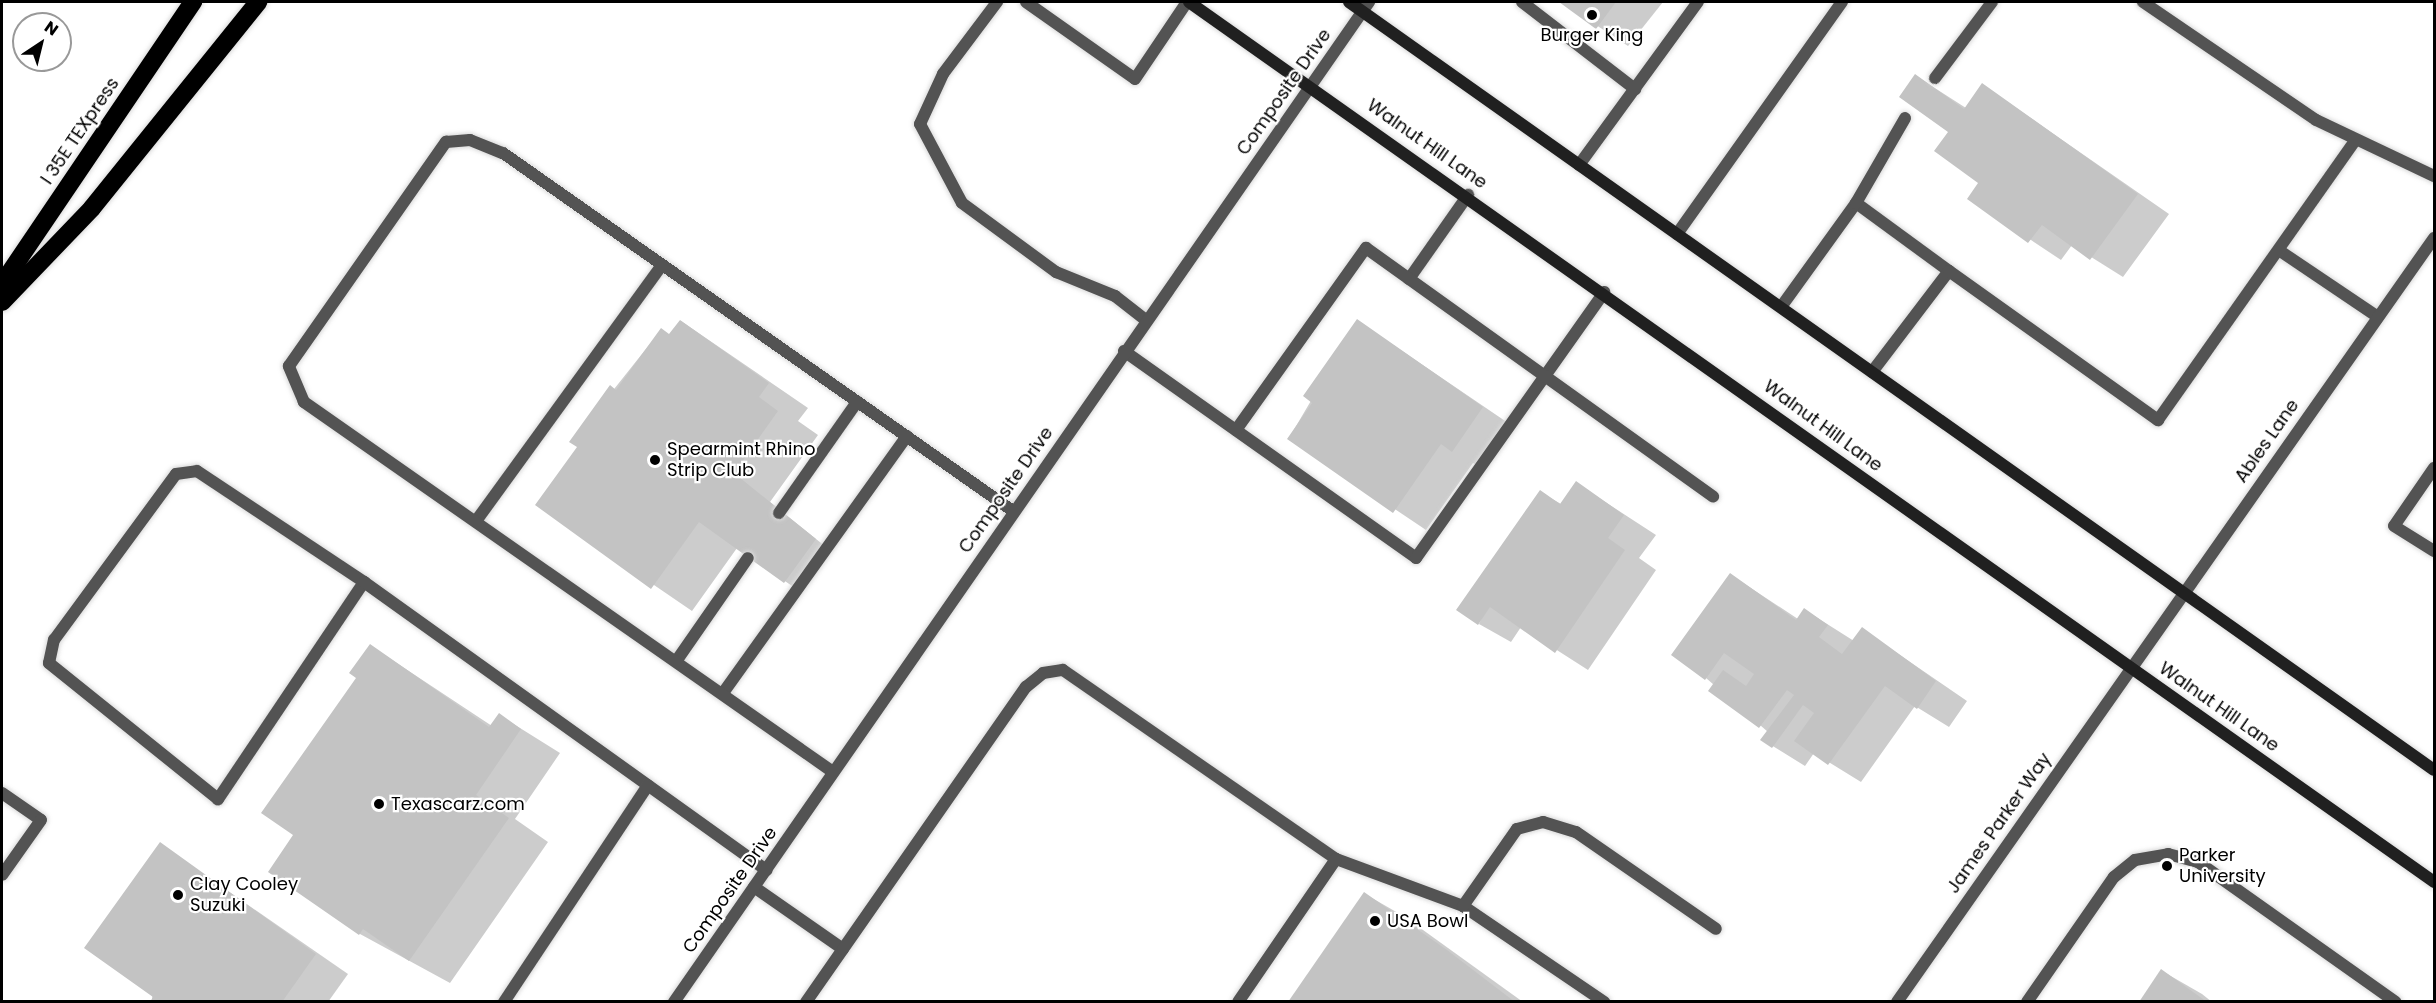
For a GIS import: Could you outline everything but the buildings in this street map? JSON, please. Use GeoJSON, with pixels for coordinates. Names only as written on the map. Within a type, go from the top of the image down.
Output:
{"type":"FeatureCollection","features":[{"type":"Feature","properties":{"kind":"highway","name":"I 35E TEXpress"},"geometry":{"type":"LineString","coordinates":[[2,284],[193,2]]}},
{"type":"Feature","properties":{"kind":"highway"},"geometry":{"type":"LineString","coordinates":[[2,302],[92,208],[258,2]]}},
{"type":"Feature","properties":{"kind":"main road","name":"Walnut Hill Lane"},"geometry":{"type":"LineString","coordinates":[[1188,2],[1311,84],[2434,882]]}},
{"type":"Feature","properties":{"kind":"main road"},"geometry":{"type":"LineString","coordinates":[[1349,2],[1366,6],[1579,165],[2434,770]]}},
{"type":"Feature","properties":{"kind":"street"},"geometry":{"type":"LineString","coordinates":[[997,2],[943,74],[920,124],[962,203],[1056,272],[1115,296],[1146,320]]}},
{"type":"Feature","properties":{"kind":"street"},"geometry":{"type":"LineString","coordinates":[[1026,2],[1136,79],[1188,2]]}},
{"type":"Feature","properties":{"kind":"street"},"geometry":{"type":"LineString","coordinates":[[1522,2],[1528,12],[1635,89]]}},
{"type":"Feature","properties":{"kind":"street"},"geometry":{"type":"LineString","coordinates":[[1579,165],[1698,2]]}},
{"type":"Feature","properties":{"kind":"street"},"geometry":{"type":"LineString","coordinates":[[1677,234],[1842,2]]}},
{"type":"Feature","properties":{"kind":"street"},"geometry":{"type":"LineString","coordinates":[[1935,78],[1992,2]]}},
{"type":"Feature","properties":{"kind":"street"},"geometry":{"type":"LineString","coordinates":[[2143,2],[2355,141],[2416,162],[2434,176]]}},
{"type":"Feature","properties":{"kind":"street","name":"Composite Drive"},"geometry":{"type":"LineString","coordinates":[[674,1002],[1124,351],[1366,6]]}},
{"type":"Feature","properties":{"kind":"street"},"geometry":{"type":"LineString","coordinates":[[1781,307],[1856,203],[1905,118]]}},
{"type":"Feature","properties":{"kind":"street"},"geometry":{"type":"LineString","coordinates":[[833,772],[677,660],[304,402],[289,366],[446,142],[470,140],[503,153],[1013,512]]}},
{"type":"Feature","properties":{"kind":"street"},"geometry":{"type":"LineString","coordinates":[[1856,203],[2158,420],[2280,251],[2355,141]]}},
{"type":"Feature","properties":{"kind":"street"},"geometry":{"type":"LineString","coordinates":[[1408,279],[1468,195]]}},
{"type":"Feature","properties":{"kind":"street","name":"Ables Lane"},"geometry":{"type":"LineString","coordinates":[[2131,666],[2434,238]]}},
{"type":"Feature","properties":{"kind":"street"},"geometry":{"type":"LineString","coordinates":[[1236,430],[1366,248],[1713,496]]}},
{"type":"Feature","properties":{"kind":"street"},"geometry":{"type":"LineString","coordinates":[[2280,251],[2378,317]]}},
{"type":"Feature","properties":{"kind":"street"},"geometry":{"type":"LineString","coordinates":[[476,521],[662,265]]}},
{"type":"Feature","properties":{"kind":"street"},"geometry":{"type":"LineString","coordinates":[[1872,372],[1949,271]]}},
{"type":"Feature","properties":{"kind":"street"},"geometry":{"type":"LineString","coordinates":[[1124,351],[1416,558],[1604,292]]}},
{"type":"Feature","properties":{"kind":"street"},"geometry":{"type":"LineString","coordinates":[[779,513],[857,402]]}},
{"type":"Feature","properties":{"kind":"street"},"geometry":{"type":"LineString","coordinates":[[723,693],[907,436]]}},
{"type":"Feature","properties":{"kind":"street"},"geometry":{"type":"LineString","coordinates":[[2434,468],[2394,526],[2434,551]]}},
{"type":"Feature","properties":{"kind":"street"},"geometry":{"type":"LineString","coordinates":[[364,582],[218,799],[49,663],[54,640],[176,474],[197,471],[364,582],[766,870]]}},
{"type":"Feature","properties":{"kind":"street"},"geometry":{"type":"LineString","coordinates":[[677,660],[748,558]]}},
{"type":"Feature","properties":{"kind":"street","name":"James Parker Way"},"geometry":{"type":"LineString","coordinates":[[1897,1002],[2131,666]]}},
{"type":"Feature","properties":{"kind":"street"},"geometry":{"type":"LineString","coordinates":[[806,1002],[1026,687],[1043,673],[1063,670],[1336,859],[1462,906],[1604,1002]]}},
{"type":"Feature","properties":{"kind":"street"},"geometry":{"type":"LineString","coordinates":[[504,1002],[648,785]]}},
{"type":"Feature","properties":{"kind":"street"},"geometry":{"type":"LineString","coordinates":[[2,793],[41,820],[2,875]]}},
{"type":"Feature","properties":{"kind":"street"},"geometry":{"type":"LineString","coordinates":[[1462,906],[1517,829],[1543,822],[1576,832],[1716,930]]}},
{"type":"Feature","properties":{"kind":"street"},"geometry":{"type":"LineString","coordinates":[[2027,1002],[2114,877],[2135,860],[2168,854],[2198,862],[2396,1002]]}},
{"type":"Feature","properties":{"kind":"street"},"geometry":{"type":"LineString","coordinates":[[1238,1002],[1336,859]]}},
{"type":"Feature","properties":{"kind":"street"},"geometry":{"type":"LineString","coordinates":[[754,887],[843,949]]}},
{"type":"Feature","properties":{"kind":"place","name":"Burger King"},"geometry":{"type":"Point","coordinates":[1592,15]}},
{"type":"Feature","properties":{"kind":"place","name":"Spearmint Rhino Strip Club"},"geometry":{"type":"Point","coordinates":[655,460]}},
{"type":"Feature","properties":{"kind":"place","name":"Texascarz.com"},"geometry":{"type":"Point","coordinates":[379,804]}},
{"type":"Feature","properties":{"kind":"place","name":"Parker University"},"geometry":{"type":"Point","coordinates":[2167,866]}},
{"type":"Feature","properties":{"kind":"place","name":"Clay Cooley Suzuki"},"geometry":{"type":"Point","coordinates":[178,895]}},
{"type":"Feature","properties":{"kind":"place","name":"USA Bowl"},"geometry":{"type":"Point","coordinates":[1375,921]}}]}
